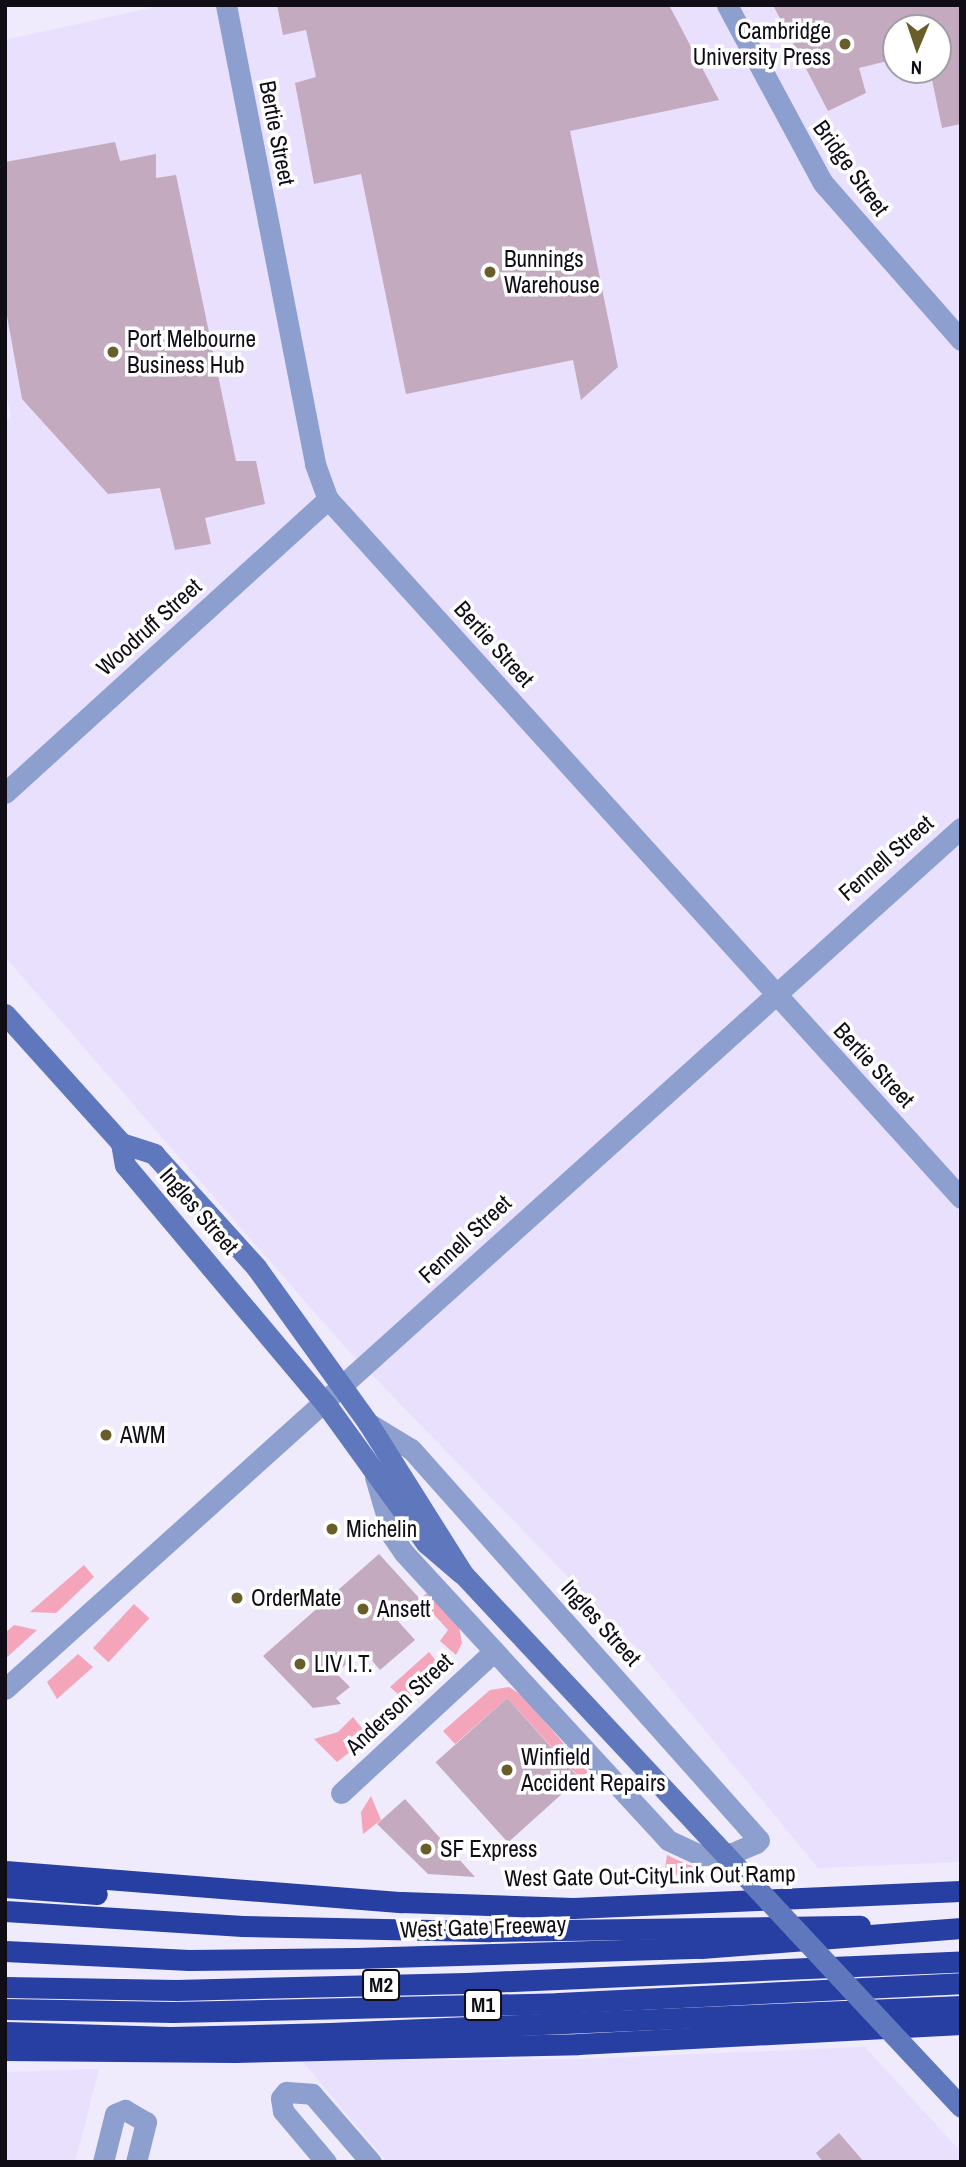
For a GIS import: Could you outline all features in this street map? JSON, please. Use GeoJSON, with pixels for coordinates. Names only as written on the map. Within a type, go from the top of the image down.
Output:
{"type":"FeatureCollection","features":[{"type":"Feature","properties":{"kind":"highway","name":"West Gate Out-CityLink Out Ramp"},"geometry":{"type":"LineString","coordinates":[[5,1871],[402,1902],[702,1906],[961,1891]]}},
{"type":"Feature","properties":{"kind":"highway"},"geometry":{"type":"LineString","coordinates":[[5,1886],[281,1904],[402,1902]]}},
{"type":"Feature","properties":{"kind":"highway"},"geometry":{"type":"LineString","coordinates":[[5,1910],[371,1929],[587,1933],[804,1924],[936,1929]]}},
{"type":"Feature","properties":{"kind":"highway","name":"West Gate Freeway"},"geometry":{"type":"LineString","coordinates":[[5,1951],[301,1959],[714,1947],[961,1927]]}},
{"type":"Feature","properties":{"kind":"highway","name":"M2"},"geometry":{"type":"LineString","coordinates":[[5,1987],[176,1990],[506,1982],[961,1961]]}},
{"type":"Feature","properties":{"kind":"highway","name":"M1"},"geometry":{"type":"LineString","coordinates":[[5,2009],[173,2012],[571,2003],[961,1983]]}},
{"type":"Feature","properties":{"kind":"highway"},"geometry":{"type":"LineString","coordinates":[[5,2032],[303,2033],[688,2022],[961,2006]]}},
{"type":"Feature","properties":{"kind":"highway"},"geometry":{"type":"LineString","coordinates":[[5,2050],[236,2052],[578,2044],[961,2024]]}},
{"type":"Feature","properties":{"kind":"street","name":"Bertie Street"},"geometry":{"type":"LineString","coordinates":[[226,5],[315,464],[328,499],[961,1198]]}},
{"type":"Feature","properties":{"kind":"street","name":"Bridge Street"},"geometry":{"type":"LineString","coordinates":[[727,5],[823,183],[961,340]]}},
{"type":"Feature","properties":{"kind":"street","name":"Woodruff Street"},"geometry":{"type":"LineString","coordinates":[[5,793],[328,499]]}},
{"type":"Feature","properties":{"kind":"street","name":"Fennell Street"},"geometry":{"type":"LineString","coordinates":[[5,1689],[325,1404],[773,993],[961,828]]}},
{"type":"Feature","properties":{"kind":"street","name":"Ingles Street"},"geometry":{"type":"LineString","coordinates":[[5,1014],[121,1143],[154,1154],[228,1237],[368,1423],[463,1574]]}},
{"type":"Feature","properties":{"kind":"street","name":"Ingles Street"},"geometry":{"type":"LineString","coordinates":[[121,1143],[125,1165],[206,1258],[325,1404],[420,1536],[463,1574],[961,2107]]}},
{"type":"Feature","properties":{"kind":"street"},"geometry":{"type":"LineString","coordinates":[[206,1258],[228,1237]]}},
{"type":"Feature","properties":{"kind":"street","name":"Ingles Street"},"geometry":{"type":"LineString","coordinates":[[352,1440],[376,1480],[397,1544],[492,1653],[674,1846],[710,1856],[741,1851],[759,1839],[411,1448],[368,1423]]}},
{"type":"Feature","properties":{"kind":"street","name":"Anderson Street"},"geometry":{"type":"LineString","coordinates":[[341,1793],[492,1653]]}},
{"type":"Feature","properties":{"kind":"street"},"geometry":{"type":"LineString","coordinates":[[326,2162],[282,2111],[281,2098],[286,2092],[312,2094],[371,2162]]}},
{"type":"Feature","properties":{"kind":"street"},"geometry":{"type":"LineString","coordinates":[[103,2162],[116,2114],[125,2110],[146,2122],[136,2162]]}},
{"type":"Feature","properties":{"kind":"shaded area"},"geometry":{"type":"Polygon","coordinates":[[[164,5],[961,5],[961,1862],[818,1868],[637,1648],[343,1345],[5,957],[5,424],[11,417],[5,388],[5,40],[164,5]]]}},
{"type":"Feature","properties":{"kind":"shaded area"},"geometry":{"type":"Polygon","coordinates":[[[84,1565],[94,1577],[56,1613],[30,1612],[84,1565]]]}},
{"type":"Feature","properties":{"kind":"shaded area"},"geometry":{"type":"Polygon","coordinates":[[[428,1592],[459,1627],[462,1643],[456,1655],[440,1641],[448,1630],[420,1599],[428,1592]]]}},
{"type":"Feature","properties":{"kind":"shaded area"},"geometry":{"type":"Polygon","coordinates":[[[134,1604],[149,1618],[108,1662],[93,1648],[134,1604]]]}},
{"type":"Feature","properties":{"kind":"shaded area"},"geometry":{"type":"Polygon","coordinates":[[[14,1625],[37,1630],[5,1659],[5,1633],[14,1625]]]}},
{"type":"Feature","properties":{"kind":"shaded area"},"geometry":{"type":"Polygon","coordinates":[[[429,1652],[443,1670],[406,1701],[390,1687],[429,1652]]]}},
{"type":"Feature","properties":{"kind":"shaded area"},"geometry":{"type":"Polygon","coordinates":[[[78,1654],[93,1667],[57,1699],[47,1682],[78,1654]]]}},
{"type":"Feature","properties":{"kind":"shaded area"},"geometry":{"type":"Polygon","coordinates":[[[509,1687],[523,1696],[588,1772],[580,1778],[507,1698],[455,1744],[443,1731],[490,1690],[509,1687]]]}},
{"type":"Feature","properties":{"kind":"shaded area"},"geometry":{"type":"Polygon","coordinates":[[[353,1717],[369,1737],[337,1762],[314,1739],[338,1732],[353,1717]]]}},
{"type":"Feature","properties":{"kind":"shaded area"},"geometry":{"type":"Polygon","coordinates":[[[371,1796],[381,1820],[363,1834],[361,1812],[371,1796]]]}},
{"type":"Feature","properties":{"kind":"shaded area"},"geometry":{"type":"Polygon","coordinates":[[[667,1855],[688,1865],[718,1871],[664,1876],[667,1855]]]}},
{"type":"Feature","properties":{"kind":"shaded area"},"geometry":{"type":"Polygon","coordinates":[[[865,2047],[961,2152],[961,2162],[387,2162],[302,2061],[576,2059],[865,2047]]]}},
{"type":"Feature","properties":{"kind":"shaded area"},"geometry":{"type":"Polygon","coordinates":[[[99,2069],[75,2162],[5,2162],[5,2072],[99,2069]]]}},
{"type":"Feature","properties":{"kind":"building","name":"Bunnings Warehouse"},"geometry":{"type":"Polygon","coordinates":[[[277,5],[669,5],[719,100],[570,131],[618,367],[581,400],[573,360],[406,394],[361,174],[314,184],[295,83],[316,77],[306,30],[283,35],[277,5]]]}},
{"type":"Feature","properties":{"kind":"building","name":"Cambridge University Press"},"geometry":{"type":"Polygon","coordinates":[[[773,5],[961,5],[961,124],[942,128],[933,84],[952,84],[952,14],[882,14],[882,62],[859,68],[866,93],[828,111],[773,5]]]}},
{"type":"Feature","properties":{"kind":"building","name":"Port Melbourne Business Hub"},"geometry":{"type":"Polygon","coordinates":[[[115,142],[120,161],[156,154],[156,178],[176,175],[236,461],[256,461],[265,504],[205,518],[211,544],[175,550],[160,488],[108,494],[22,399],[5,305],[5,162],[115,142]]]}},
{"type":"Feature","properties":{"kind":"building","name":"Ansett"},"geometry":{"type":"Polygon","coordinates":[[[379,1554],[420,1599],[397,1620],[415,1640],[380,1670],[363,1650],[336,1673],[350,1687],[336,1698],[341,1704],[313,1708],[263,1656],[379,1554]]]}},
{"type":"Feature","properties":{"kind":"building","name":"Winfield Accident Repairs"},"geometry":{"type":"Polygon","coordinates":[[[507,1698],[579,1778],[508,1842],[436,1762],[507,1698]]]}},
{"type":"Feature","properties":{"kind":"building","name":"SF Express"},"geometry":{"type":"Polygon","coordinates":[[[405,1799],[475,1877],[428,1874],[377,1824],[405,1799]]]}},
{"type":"Feature","properties":{"kind":"building"},"geometry":{"type":"Polygon","coordinates":[[[839,2133],[864,2162],[823,2162],[816,2153],[839,2133]]]}},
{"type":"Feature","properties":{"kind":"place","name":"Cambridge University Press"},"geometry":{"type":"Point","coordinates":[845,44]}},
{"type":"Feature","properties":{"kind":"place","name":"Bunnings Warehouse"},"geometry":{"type":"Point","coordinates":[490,272]}},
{"type":"Feature","properties":{"kind":"place","name":"Port Melbourne Business Hub"},"geometry":{"type":"Point","coordinates":[113,352]}},
{"type":"Feature","properties":{"kind":"place","name":"AWM"},"geometry":{"type":"Point","coordinates":[106,1435]}},
{"type":"Feature","properties":{"kind":"place","name":"Michelin"},"geometry":{"type":"Point","coordinates":[332,1529]}},
{"type":"Feature","properties":{"kind":"place","name":"OrderMate"},"geometry":{"type":"Point","coordinates":[237,1598]}},
{"type":"Feature","properties":{"kind":"place","name":"Ansett"},"geometry":{"type":"Point","coordinates":[363,1609]}},
{"type":"Feature","properties":{"kind":"place","name":"LIV I.T."},"geometry":{"type":"Point","coordinates":[300,1664]}},
{"type":"Feature","properties":{"kind":"place","name":"Winfield Accident Repairs"},"geometry":{"type":"Point","coordinates":[507,1770]}},
{"type":"Feature","properties":{"kind":"place","name":"SF Express"},"geometry":{"type":"Point","coordinates":[426,1849]}}]}
